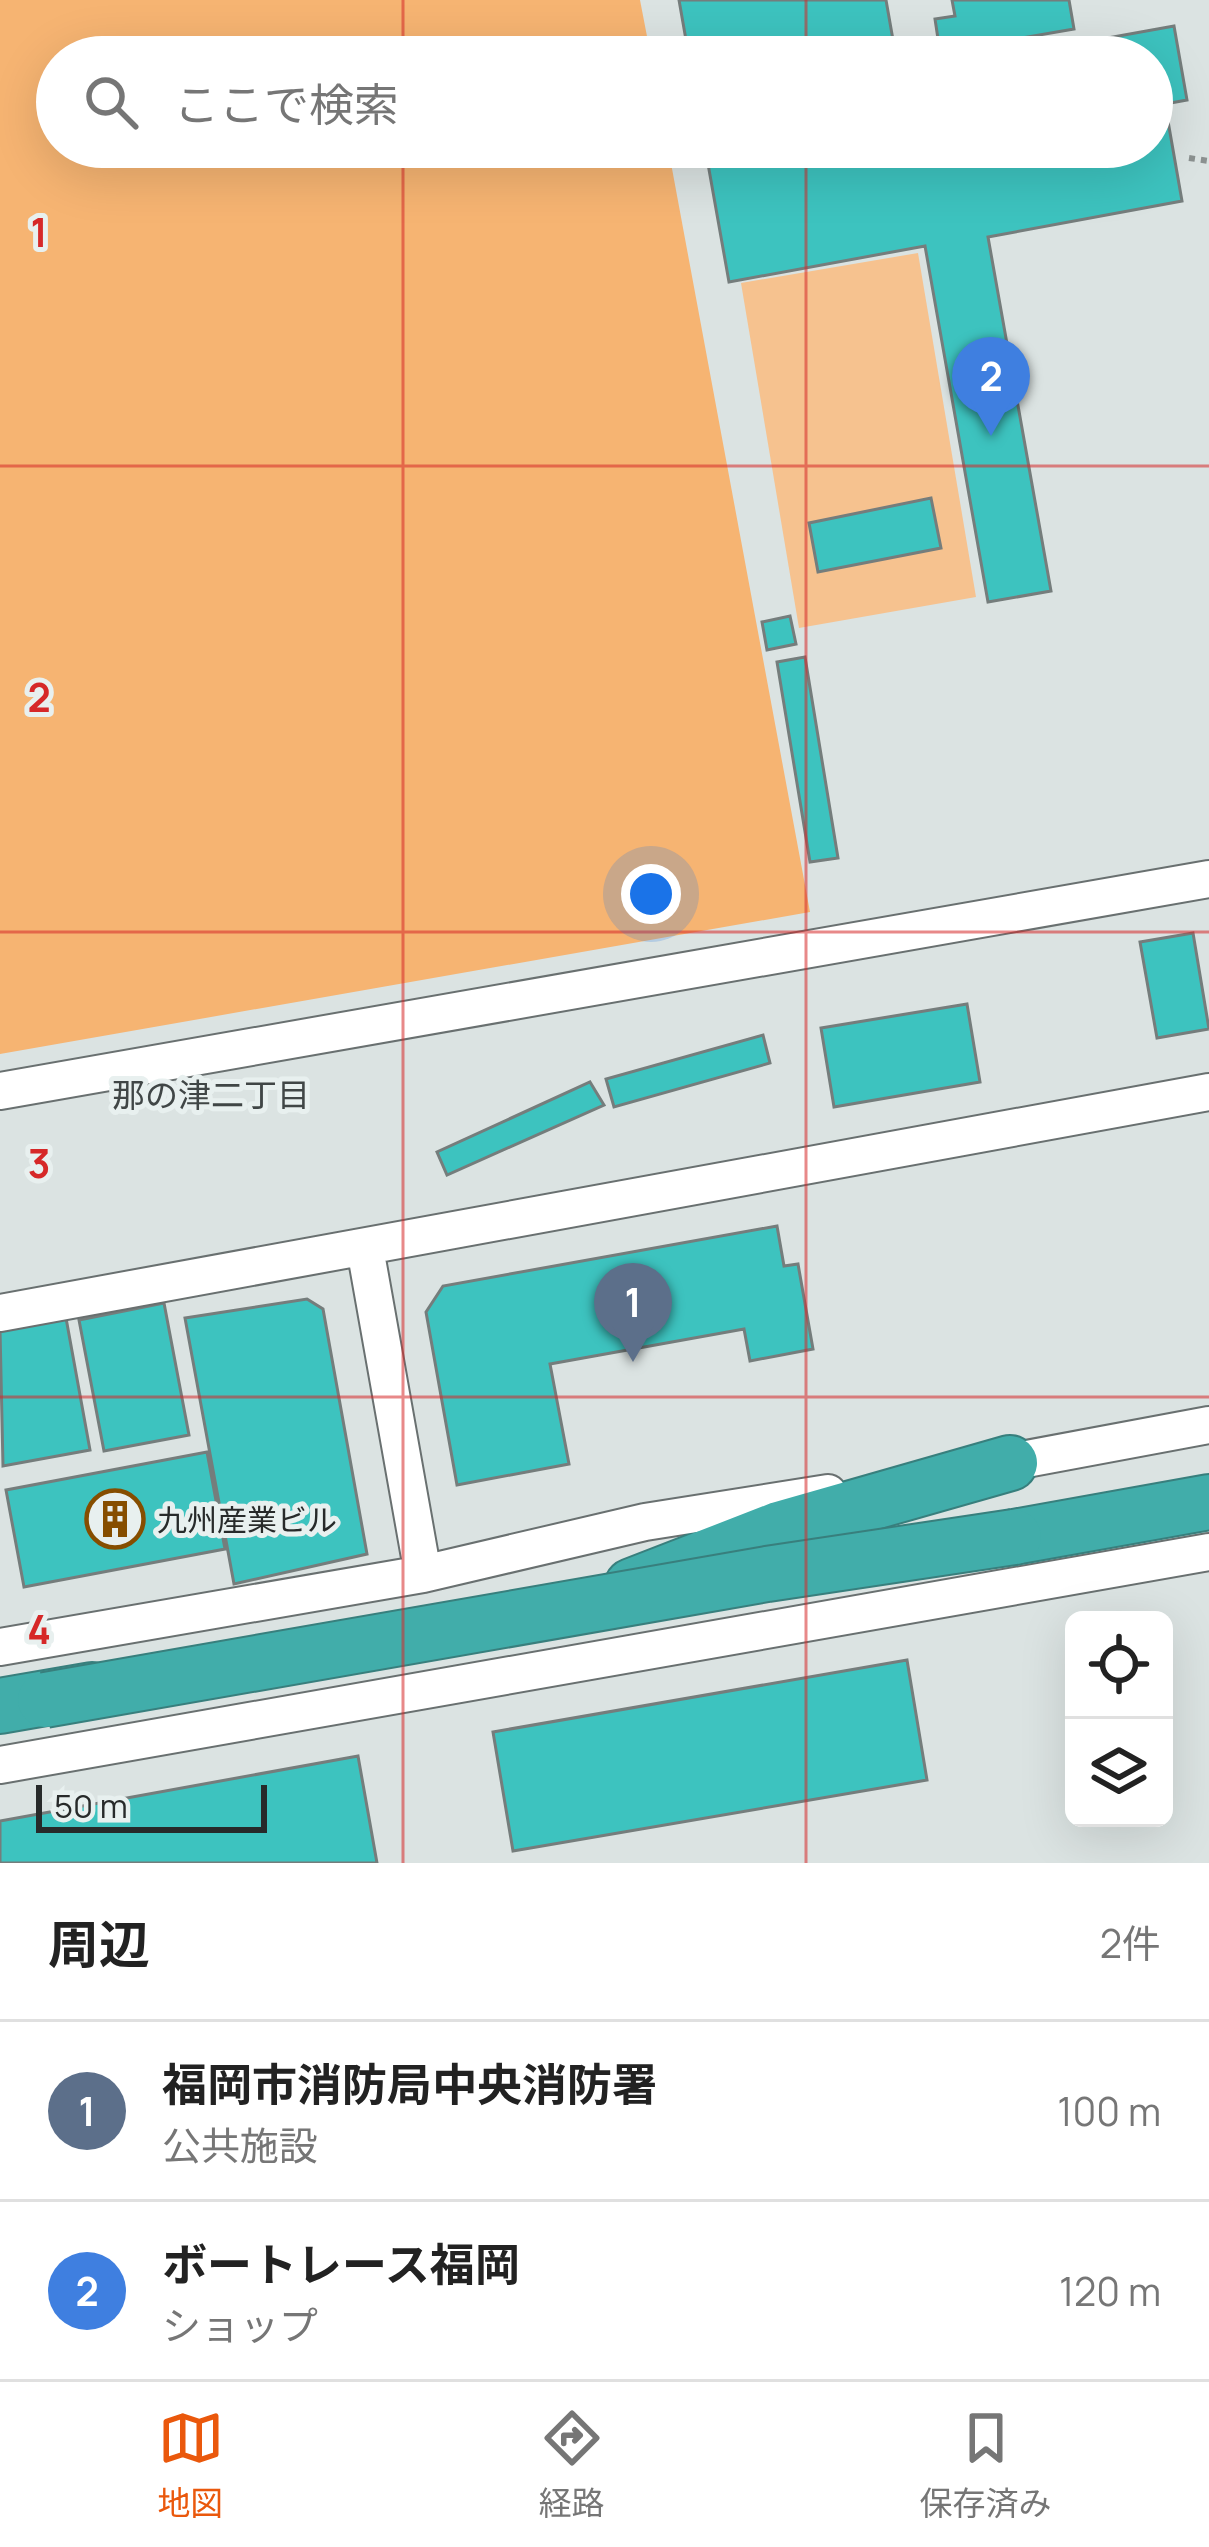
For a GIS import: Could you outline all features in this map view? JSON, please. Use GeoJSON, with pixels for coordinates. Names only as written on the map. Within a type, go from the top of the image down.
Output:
{"type":"FeatureCollection","features":[{"type":"Feature","properties":{"kind":"highway"},"geometry":{"type":"LineString","coordinates":[[0,1707],[553,1616],[779,1529],[1010,1463]]}},
{"type":"Feature","properties":{"kind":"highway"},"geometry":{"type":"LineString","coordinates":[[0,1707],[1209,1502]]}},
{"type":"Feature","properties":{"kind":"street"},"geometry":{"type":"LineString","coordinates":[[0,1091],[1209,878]]}},
{"type":"Feature","properties":{"kind":"street"},"geometry":{"type":"LineString","coordinates":[[0,1312],[1209,1091]]}},
{"type":"Feature","properties":{"kind":"street"},"geometry":{"type":"LineString","coordinates":[[365,1247],[423,1574]]}},
{"type":"Feature","properties":{"kind":"street"},"geometry":{"type":"LineString","coordinates":[[0,1647],[423,1574],[645,1522],[1010,1463],[1209,1425]]}},
{"type":"Feature","properties":{"kind":"street"},"geometry":{"type":"LineString","coordinates":[[0,1765],[1209,1552]]}},
{"type":"Feature","properties":{"kind":"path"},"geometry":{"type":"LineString","coordinates":[[1189,158],[1209,161]]}},
{"type":"Feature","properties":{"kind":"shaded area"},"geometry":{"type":"Polygon","coordinates":[[[0,0],[640,0],[647,36],[36,36],[36,168],[672,168],[810,912],[0,1054],[0,0]]]}},
{"type":"Feature","properties":{"kind":"shaded area"},"geometry":{"type":"Polygon","coordinates":[[[918,253],[976,597],[799,628],[741,283],[918,253]]]}},
{"type":"Feature","properties":{"kind":"building"},"geometry":{"type":"Polygon","coordinates":[[[679,0],[886,0],[892,36],[685,36],[679,0]]]}},
{"type":"Feature","properties":{"kind":"building"},"geometry":{"type":"Polygon","coordinates":[[[952,0],[1069,0],[1074,29],[1033,36],[938,36],[935,19],[955,16],[952,0]]]}},
{"type":"Feature","properties":{"kind":"building"},"geometry":{"type":"Polygon","coordinates":[[[1174,26],[1187,100],[1173,103],[1173,36],[1119,36],[1174,26]]]}},
{"type":"Feature","properties":{"kind":"building"},"geometry":{"type":"Polygon","coordinates":[[[1173,150],[1182,201],[988,237],[1051,591],[988,602],[925,246],[729,282],[709,168],[1173,168],[1173,150]]]}},
{"type":"Feature","properties":{"kind":"building"},"geometry":{"type":"Polygon","coordinates":[[[931,498],[941,548],[818,572],[809,523],[931,498]]]}},
{"type":"Feature","properties":{"kind":"building"},"geometry":{"type":"Polygon","coordinates":[[[790,616],[796,644],[767,650],[762,622],[790,616]]]}},
{"type":"Feature","properties":{"kind":"building"},"geometry":{"type":"Polygon","coordinates":[[[805,657],[838,858],[810,862],[777,662],[805,657]]]}},
{"type":"Feature","properties":{"kind":"building"},"geometry":{"type":"Polygon","coordinates":[[[1193,933],[1209,1029],[1157,1038],[1140,942],[1193,933]]]}},
{"type":"Feature","properties":{"kind":"building"},"geometry":{"type":"Polygon","coordinates":[[[967,1004],[980,1082],[834,1107],[821,1028],[967,1004]]]}},
{"type":"Feature","properties":{"kind":"building"},"geometry":{"type":"Polygon","coordinates":[[[763,1035],[770,1063],[614,1107],[606,1079],[763,1035]]]}},
{"type":"Feature","properties":{"kind":"building"},"geometry":{"type":"Polygon","coordinates":[[[590,1082],[604,1105],[447,1175],[437,1152],[590,1082]]]}},
{"type":"Feature","properties":{"kind":"building"},"geometry":{"type":"Polygon","coordinates":[[[777,1226],[784,1266],[798,1264],[813,1349],[750,1361],[744,1329],[550,1364],[569,1464],[457,1485],[426,1312],[443,1286],[777,1226]]]}},
{"type":"Feature","properties":{"kind":"building"},"geometry":{"type":"Polygon","coordinates":[[[307,1299],[323,1309],[367,1554],[234,1584],[185,1318],[307,1299]]]}},
{"type":"Feature","properties":{"kind":"building"},"geometry":{"type":"Polygon","coordinates":[[[164,1303],[189,1435],[104,1451],[79,1320],[164,1303]]]}},
{"type":"Feature","properties":{"kind":"building"},"geometry":{"type":"Polygon","coordinates":[[[66,1318],[90,1450],[3,1466],[0,1330],[66,1318]]]}},
{"type":"Feature","properties":{"kind":"building","name":"九州産業ビル"},"geometry":{"type":"Polygon","coordinates":[[[207,1452],[225,1549],[24,1587],[6,1490],[207,1452]]]}},
{"type":"Feature","properties":{"kind":"building"},"geometry":{"type":"Polygon","coordinates":[[[907,1660],[927,1780],[513,1851],[493,1732],[907,1660]]]}},
{"type":"Feature","properties":{"kind":"building"},"geometry":{"type":"Polygon","coordinates":[[[358,1756],[377,1863],[0,1863],[0,1821],[358,1756]]]}},
{"type":"Feature","properties":{"kind":"place","name":"ボートレース福岡"},"geometry":{"type":"Point","coordinates":[991,436]}},
{"type":"Feature","properties":{"kind":"place","name":"福岡市消防局中央消防署"},"geometry":{"type":"Point","coordinates":[633,1362]}},
{"type":"Feature","properties":{"kind":"place","name":"九州産業ビル"},"geometry":{"type":"Point","coordinates":[115,1519]}},
{"type":"Feature","properties":{"kind":"district","name":"那の津二丁目"},"geometry":{"type":"Point","coordinates":[211,1094]}}]}
